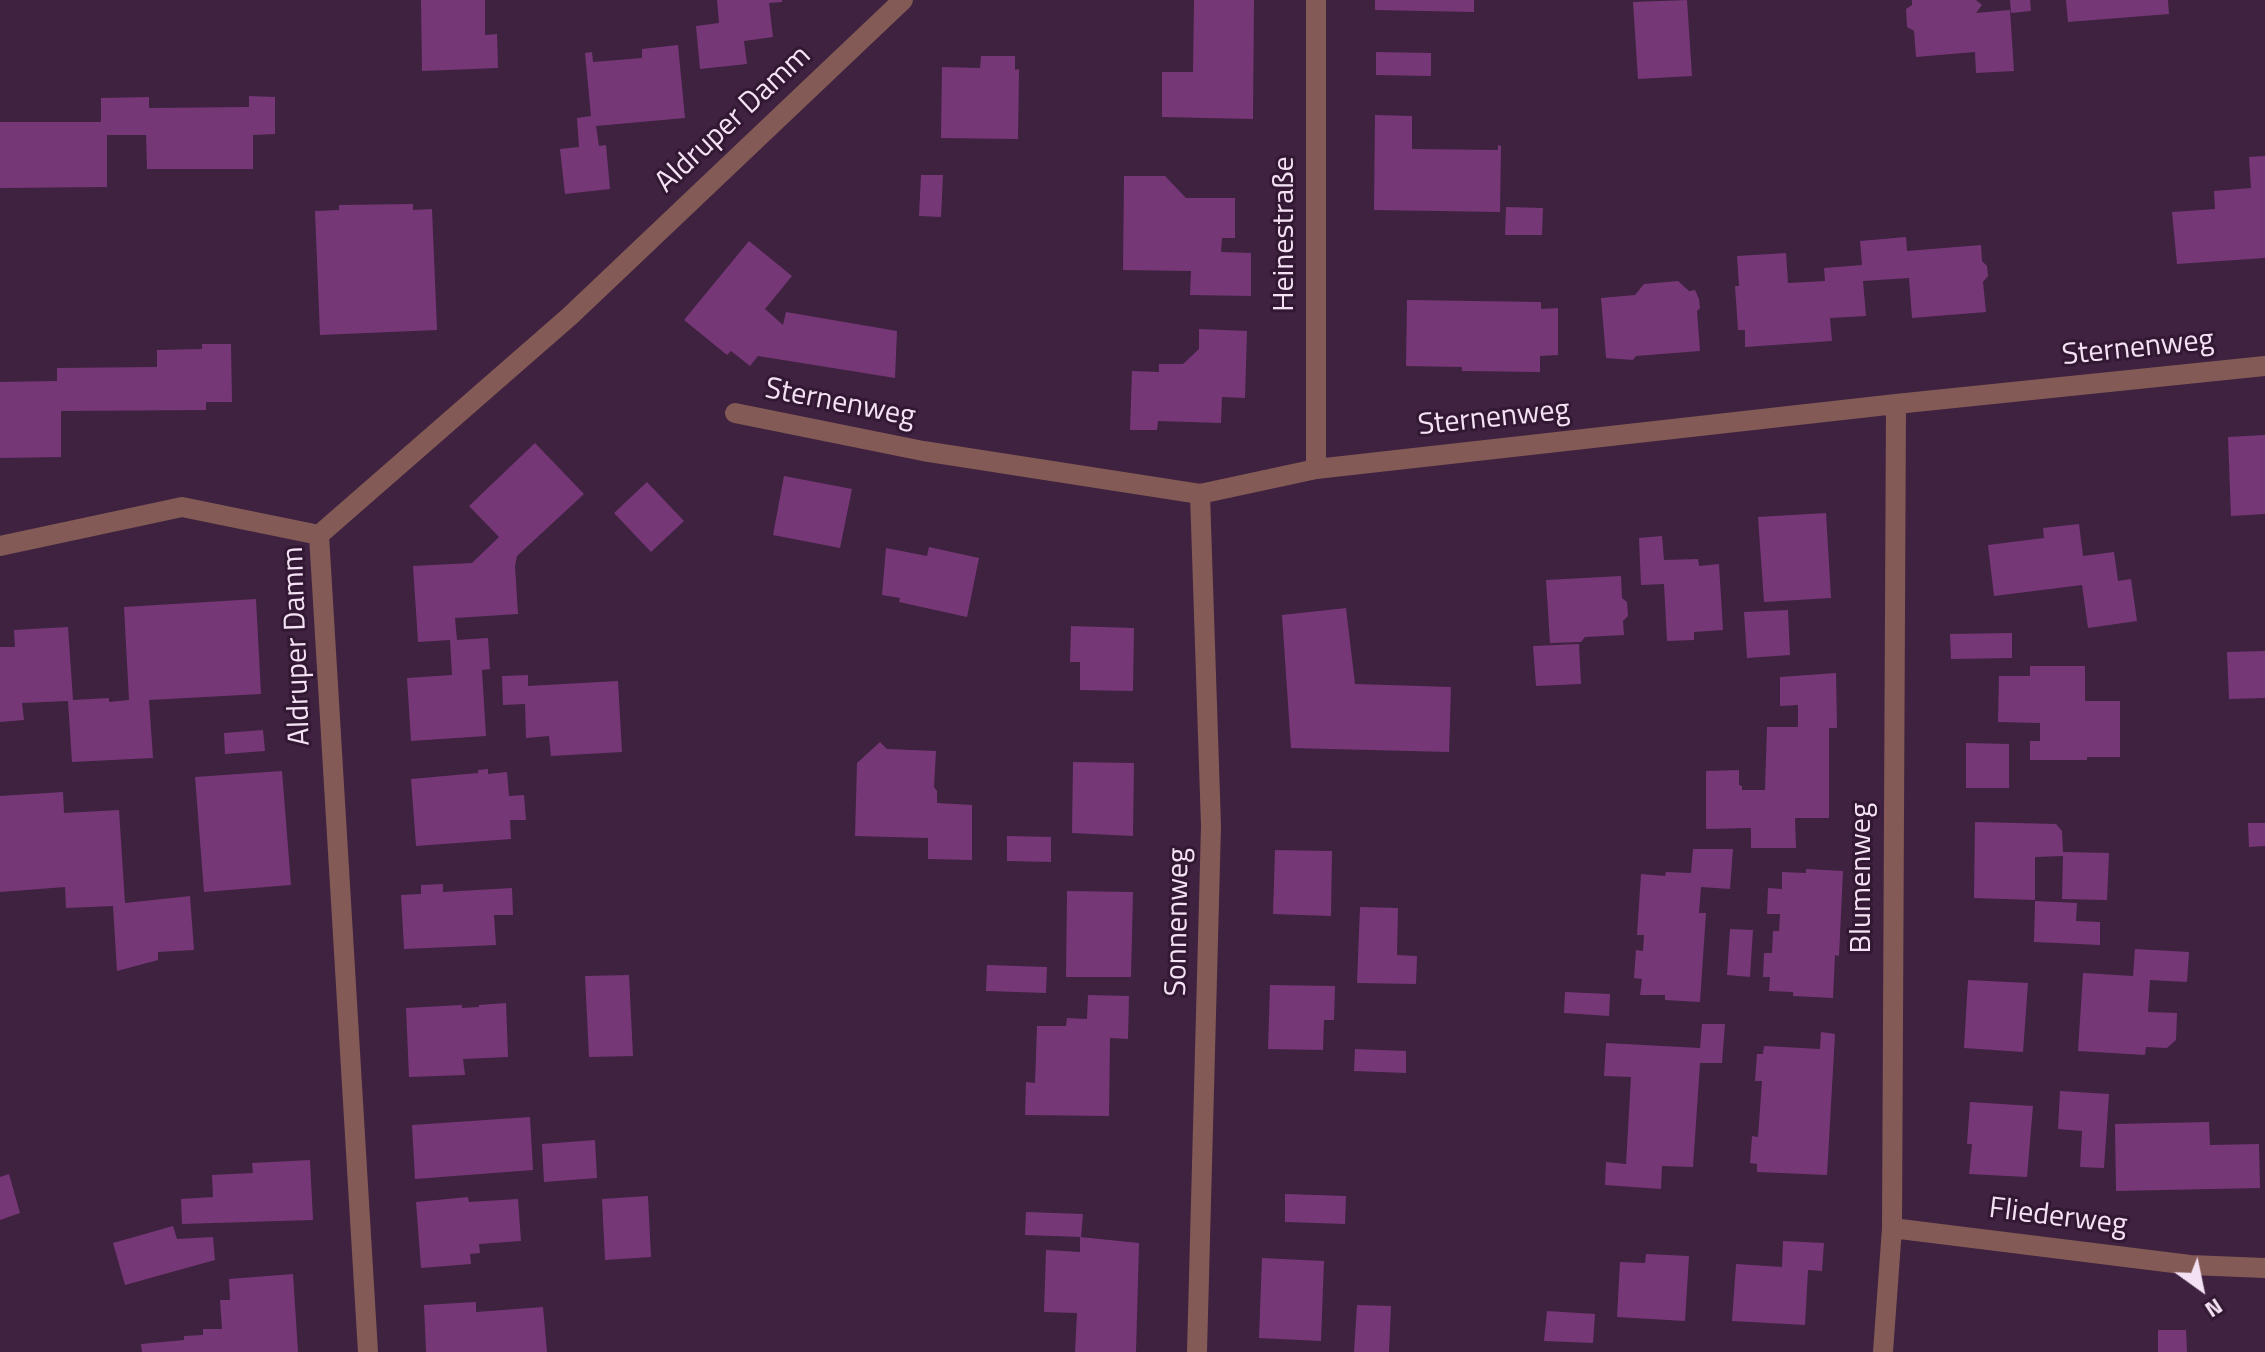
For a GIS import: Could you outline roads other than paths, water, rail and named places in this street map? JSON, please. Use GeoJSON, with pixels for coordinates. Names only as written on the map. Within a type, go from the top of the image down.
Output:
{"type":"FeatureCollection","features":[{"type":"Feature","properties":{"kind":"street","name":"Aldruper Damm"},"geometry":{"type":"LineString","coordinates":[[368,1352],[319,535],[570,316],[903,0]]}},
{"type":"Feature","properties":{"kind":"street","name":"Heinestraße"},"geometry":{"type":"LineString","coordinates":[[1316,0],[1316,469]]}},
{"type":"Feature","properties":{"kind":"street","name":"Sternenweg"},"geometry":{"type":"LineString","coordinates":[[735,413],[923,451],[1200,494],[1316,469],[2265,366]]}},
{"type":"Feature","properties":{"kind":"street","name":"Blumenweg"},"geometry":{"type":"LineString","coordinates":[[1883,1352],[1892,1228],[1896,404]]}},
{"type":"Feature","properties":{"kind":"street","name":"Sonnenweg"},"geometry":{"type":"LineString","coordinates":[[1197,1352],[1211,826],[1200,494]]}},
{"type":"Feature","properties":{"kind":"street"},"geometry":{"type":"LineString","coordinates":[[0,546],[182,507],[319,535]]}},
{"type":"Feature","properties":{"kind":"street","name":"Fliederweg"},"geometry":{"type":"LineString","coordinates":[[1892,1228],[2190,1265],[2265,1268]]}}]}
